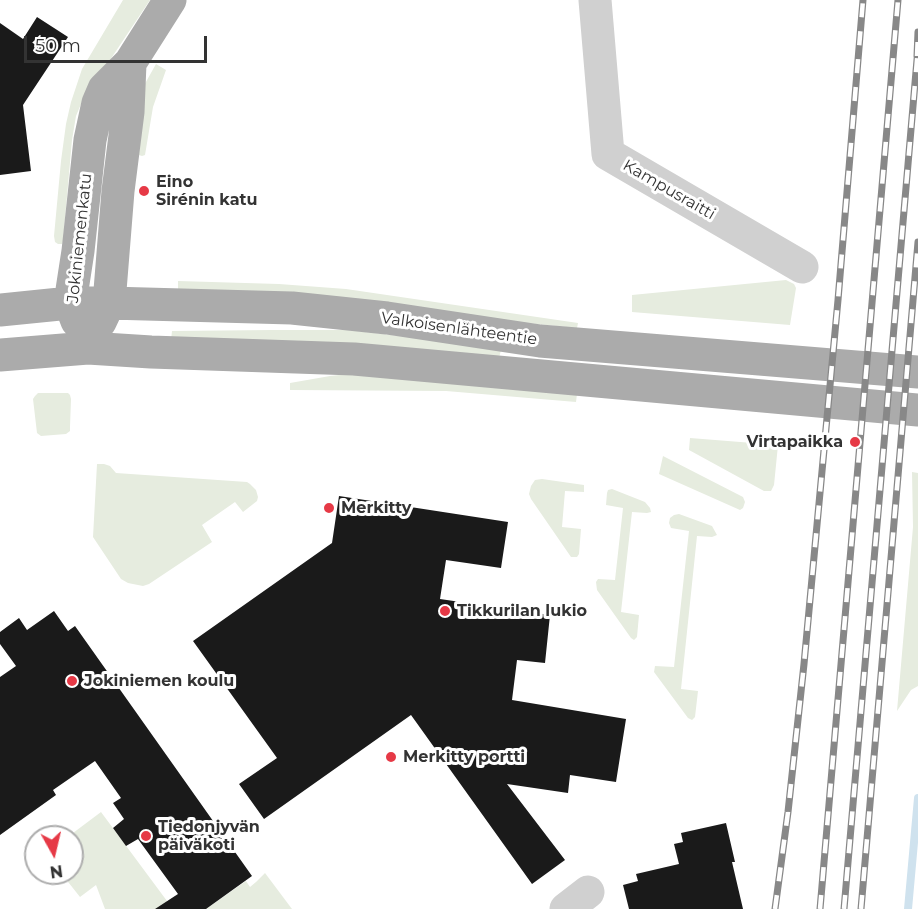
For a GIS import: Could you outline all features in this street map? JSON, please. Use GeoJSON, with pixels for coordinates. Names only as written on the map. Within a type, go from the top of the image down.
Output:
{"type":"FeatureCollection","features":[{"type":"Feature","properties":{"kind":"main road","name":"Jokiniemenkatu"},"geometry":{"type":"LineString","coordinates":[[88,348],[69,303],[78,251],[90,140],[98,103],[104,89],[130,63],[170,0]]}},
{"type":"Feature","properties":{"kind":"main road","name":"Jokiniemenkatu"},"geometry":{"type":"LineString","coordinates":[[88,348],[109,303],[118,191],[128,112],[130,63]]}},
{"type":"Feature","properties":{"kind":"main road","name":"Valkoisenlähteentie"},"geometry":{"type":"LineString","coordinates":[[0,310],[69,303],[292,308],[387,318],[540,341],[918,372]]}},
{"type":"Feature","properties":{"kind":"main road"},"geometry":{"type":"LineString","coordinates":[[0,355],[88,348],[354,359],[918,410]]}},
{"type":"Feature","properties":{"kind":"street","name":"Kampusraitti"},"geometry":{"type":"LineString","coordinates":[[595,0],[608,154],[802,267]]}},
{"type":"Feature","properties":{"kind":"shaded area"},"geometry":{"type":"Polygon","coordinates":[[[123,0],[150,0],[86,92],[76,116],[63,241],[62,244],[58,244],[54,236],[61,161],[71,102],[82,69],[123,0]]]}},
{"type":"Feature","properties":{"kind":"shaded area"},"geometry":{"type":"Polygon","coordinates":[[[156,64],[166,70],[153,107],[145,155],[142,156],[139,155],[142,89],[156,64]]]}},
{"type":"Feature","properties":{"kind":"shaded area"},"geometry":{"type":"Polygon","coordinates":[[[786,280],[794,284],[796,288],[790,325],[632,312],[632,295],[786,280]]]}},
{"type":"Feature","properties":{"kind":"shaded area"},"geometry":{"type":"Polygon","coordinates":[[[178,281],[279,284],[346,289],[578,323],[577,328],[178,289],[178,281]]]}},
{"type":"Feature","properties":{"kind":"shaded area"},"geometry":{"type":"Polygon","coordinates":[[[348,330],[501,350],[499,358],[171,340],[172,331],[348,330]]]}},
{"type":"Feature","properties":{"kind":"shaded area"},"geometry":{"type":"Polygon","coordinates":[[[349,374],[577,394],[576,402],[446,391],[290,390],[290,383],[349,374]]]}},
{"type":"Feature","properties":{"kind":"shaded area"},"geometry":{"type":"Polygon","coordinates":[[[38,393],[68,393],[70,395],[70,431],[66,434],[41,436],[37,433],[33,399],[38,393]]]}},
{"type":"Feature","properties":{"kind":"shaded area"},"geometry":{"type":"Polygon","coordinates":[[[690,438],[778,445],[774,485],[771,491],[764,491],[689,450],[690,438]]]}},
{"type":"Feature","properties":{"kind":"shaded area"},"geometry":{"type":"Polygon","coordinates":[[[663,456],[743,497],[745,502],[743,508],[740,510],[659,474],[663,456]]]}},
{"type":"Feature","properties":{"kind":"shaded area"},"geometry":{"type":"Polygon","coordinates":[[[97,464],[110,466],[116,473],[247,482],[256,490],[258,497],[257,501],[243,512],[235,502],[202,525],[212,542],[149,584],[143,586],[128,583],[121,579],[93,537],[97,464]]]}},
{"type":"Feature","properties":{"kind":"shaded area"},"geometry":{"type":"Polygon","coordinates":[[[912,472],[918,473],[918,686],[911,690],[897,711],[913,527],[912,472]]]}},
{"type":"Feature","properties":{"kind":"shaded area"},"geometry":{"type":"Polygon","coordinates":[[[535,480],[584,485],[584,492],[565,491],[562,527],[581,529],[577,557],[571,557],[531,499],[529,494],[531,486],[535,480]]]}},
{"type":"Feature","properties":{"kind":"shaded area"},"geometry":{"type":"Polygon","coordinates":[[[612,489],[645,502],[651,512],[632,512],[621,612],[639,615],[637,637],[634,640],[597,590],[598,579],[615,580],[623,508],[606,505],[608,490],[612,489]]]}},
{"type":"Feature","properties":{"kind":"shaded area"},"geometry":{"type":"Polygon","coordinates":[[[679,514],[712,526],[717,535],[697,536],[681,689],[698,691],[695,717],[692,720],[688,718],[654,672],[655,666],[674,667],[689,531],[671,528],[670,518],[679,514]]]}},
{"type":"Feature","properties":{"kind":"shaded area"},"geometry":{"type":"Polygon","coordinates":[[[101,812],[172,909],[105,909],[96,885],[80,897],[70,885],[84,885],[84,825],[101,812]]]}},
{"type":"Feature","properties":{"kind":"shaded area"},"geometry":{"type":"Polygon","coordinates":[[[265,873],[292,909],[206,909],[246,881],[250,887],[265,873]]]}},
{"type":"Feature","properties":{"kind":"building"},"geometry":{"type":"Polygon","coordinates":[[[37,17],[68,37],[23,105],[31,171],[0,175],[0,23],[23,39],[37,17]]]}},
{"type":"Feature","properties":{"kind":"building"},"geometry":{"type":"Polygon","coordinates":[[[339,496],[508,522],[501,568],[446,560],[440,599],[550,615],[545,663],[517,660],[512,700],[626,719],[616,782],[570,775],[568,793],[507,784],[565,860],[532,884],[411,715],[264,819],[239,784],[277,758],[193,641],[332,543],[339,496]]]}},
{"type":"Feature","properties":{"kind":"building"},"geometry":{"type":"Polygon","coordinates":[[[54,611],[68,631],[75,626],[252,876],[206,909],[155,909],[178,894],[138,839],[126,846],[113,828],[124,819],[113,803],[121,798],[95,761],[53,790],[56,795],[0,835],[0,677],[16,666],[0,644],[0,632],[19,618],[27,630],[54,611]]]}},
{"type":"Feature","properties":{"kind":"building"},"geometry":{"type":"Polygon","coordinates":[[[726,823],[743,909],[629,909],[623,885],[638,881],[636,874],[679,864],[674,844],[683,842],[681,833],[726,823]]]}},
{"type":"Feature","properties":{"kind":"waterway"},"geometry":{"type":"LineString","coordinates":[[908,909],[918,798]]}},
{"type":"Feature","properties":{"kind":"railway"},"geometry":{"type":"LineString","coordinates":[[775,909],[804,664],[863,0]]}},
{"type":"Feature","properties":{"kind":"railway"},"geometry":{"type":"LineString","coordinates":[[820,909],[898,0]]}},
{"type":"Feature","properties":{"kind":"railway"},"geometry":{"type":"LineString","coordinates":[[917,56],[918,32]]}},
{"type":"Feature","properties":{"kind":"railway"},"geometry":{"type":"LineString","coordinates":[[844,909],[918,48]]}},
{"type":"Feature","properties":{"kind":"railway"},"geometry":{"type":"LineString","coordinates":[[861,909],[918,242]]}},
{"type":"Feature","properties":{"kind":"place","name":"Eino Sirénin katu"},"geometry":{"type":"Point","coordinates":[144,191]}},
{"type":"Feature","properties":{"kind":"place","name":"Virtapaikka"},"geometry":{"type":"Point","coordinates":[855,442]}},
{"type":"Feature","properties":{"kind":"place","name":"Merkitty"},"geometry":{"type":"Point","coordinates":[329,508]}},
{"type":"Feature","properties":{"kind":"place","name":"Tikkurilan lukio"},"geometry":{"type":"Point","coordinates":[445,611]}},
{"type":"Feature","properties":{"kind":"place","name":"Jokiniemen koulu"},"geometry":{"type":"Point","coordinates":[72,681]}},
{"type":"Feature","properties":{"kind":"place","name":"Merkitty portti"},"geometry":{"type":"Point","coordinates":[391,757]}},
{"type":"Feature","properties":{"kind":"place","name":"Tiedonjyvän päiväkoti"},"geometry":{"type":"Point","coordinates":[146,836]}}]}
